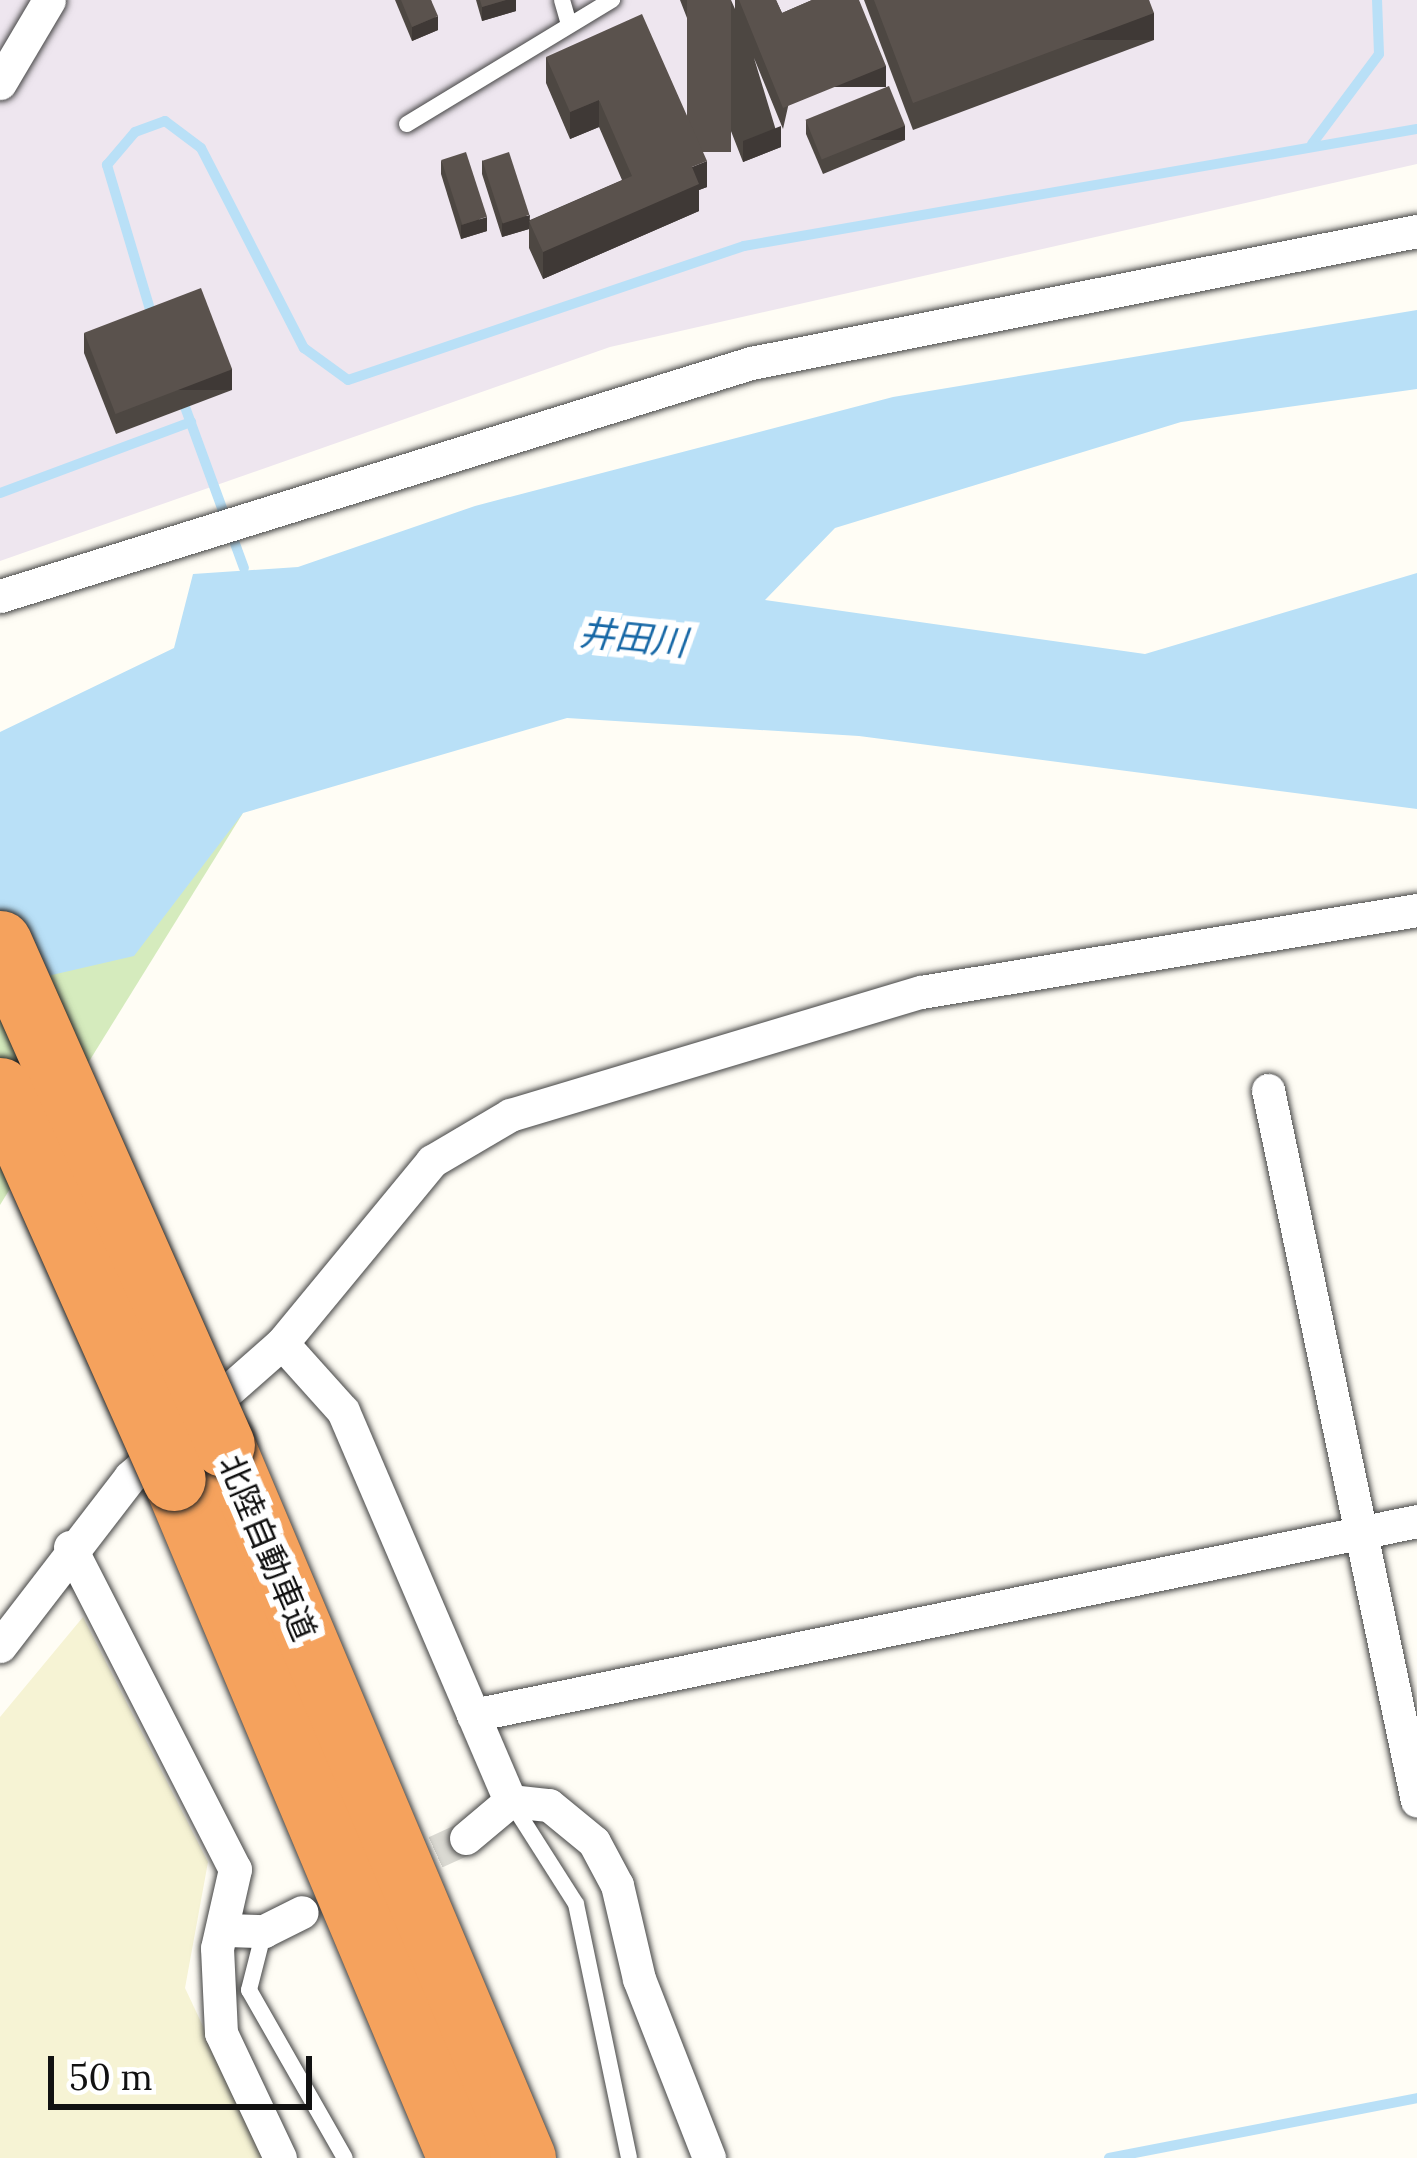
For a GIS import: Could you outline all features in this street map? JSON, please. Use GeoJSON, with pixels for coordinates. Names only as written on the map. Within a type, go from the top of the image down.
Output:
{"type":"FeatureCollection","features":[{"type":"Feature","properties":{"kind":"highway","name":"北陸自動車道"},"geometry":{"type":"LineString","coordinates":[[0,942],[459,2158]]}},
{"type":"Feature","properties":{"kind":"highway","name":"北陸自動車道"},"geometry":{"type":"LineString","coordinates":[[0,1089],[198,1462],[524,2158]]}},
{"type":"Feature","properties":{"kind":"street"},"geometry":{"type":"LineString","coordinates":[[0,83],[49,0]]}},
{"type":"Feature","properties":{"kind":"street"},"geometry":{"type":"LineString","coordinates":[[0,596],[751,363],[1417,231]]}},
{"type":"Feature","properties":{"kind":"street"},"geometry":{"type":"LineString","coordinates":[[0,1646],[70,1547],[130,1477],[282,1343],[432,1161],[510,1115],[921,992],[1417,910]]}},
{"type":"Feature","properties":{"kind":"street"},"geometry":{"type":"LineString","coordinates":[[1268,1090],[1417,1801]]}},
{"type":"Feature","properties":{"kind":"street"},"geometry":{"type":"LineString","coordinates":[[282,1343],[343,1411],[510,1801]]}},
{"type":"Feature","properties":{"kind":"street"},"geometry":{"type":"LineString","coordinates":[[473,1715],[1417,1521]]}},
{"type":"Feature","properties":{"kind":"street"},"geometry":{"type":"LineString","coordinates":[[70,1547],[235,1869],[229,1930],[217,1948],[221,2033],[280,2158]]}},
{"type":"Feature","properties":{"kind":"street"},"geometry":{"type":"LineString","coordinates":[[466,1838],[510,1801],[549,1805],[594,1842],[709,2158]]}},
{"type":"Feature","properties":{"kind":"street"},"geometry":{"type":"LineString","coordinates":[[229,1930],[264,1931],[302,1912]]}},
{"type":"Feature","properties":{"kind":"lane"},"geometry":{"type":"LineString","coordinates":[[562,0],[569,24]]}},
{"type":"Feature","properties":{"kind":"lane"},"geometry":{"type":"LineString","coordinates":[[407,124],[611,0]]}},
{"type":"Feature","properties":{"kind":"lane"},"geometry":{"type":"LineString","coordinates":[[510,1801],[576,1904],[628,2158]]}},
{"type":"Feature","properties":{"kind":"lane"},"geometry":{"type":"LineString","coordinates":[[264,1931],[249,1990],[345,2158]]}},
{"type":"Feature","properties":{"kind":"shaded area"},"geometry":{"type":"Polygon","coordinates":[[[0,0],[1417,0],[1417,164],[610,347],[0,561],[0,0]]]}},
{"type":"Feature","properties":{"kind":"shaded area"},"geometry":{"type":"Polygon","coordinates":[[[83,1617],[208,1862],[185,1988],[265,2158],[0,2158],[0,1717],[83,1617]]]}},
{"type":"Feature","properties":{"kind":"green space"},"geometry":{"type":"Polygon","coordinates":[[[243,813],[0,1205],[0,945],[243,813]]]}},
{"type":"Feature","properties":{"kind":"water","name":"井田川"},"geometry":{"type":"Polygon","coordinates":[[[1417,310],[1417,389],[1181,422],[835,528],[765,600],[1145,654],[1417,573],[1417,809],[859,736],[567,718],[243,813],[134,956],[0,987],[0,732],[174,648],[193,574],[298,567],[475,506],[893,397],[1417,310]]]}},
{"type":"Feature","properties":{"kind":"building"},"geometry":{"type":"Polygon","coordinates":[[[401,0],[431,0],[438,16],[412,27],[401,0]]]}},
{"type":"Feature","properties":{"kind":"building"},"geometry":{"type":"Polygon","coordinates":[[[480,0],[506,0],[482,7],[480,0]]]}},
{"type":"Feature","properties":{"kind":"building"},"geometry":{"type":"Polygon","coordinates":[[[687,0],[731,0],[731,152],[687,152],[687,0]]]}},
{"type":"Feature","properties":{"kind":"building"},"geometry":{"type":"Polygon","coordinates":[[[739,0],[776,0],[782,13],[812,0],[859,0],[886,66],[783,108],[739,0]]]}},
{"type":"Feature","properties":{"kind":"building"},"geometry":{"type":"Polygon","coordinates":[[[874,0],[1149,0],[1154,13],[913,103],[874,0]]]}},
{"type":"Feature","properties":{"kind":"building"},"geometry":{"type":"Polygon","coordinates":[[[642,14],[707,161],[692,167],[699,184],[543,252],[529,221],[632,176],[599,100],[570,112],[546,57],[642,14]]]}},
{"type":"Feature","properties":{"kind":"building"},"geometry":{"type":"Polygon","coordinates":[[[889,86],[905,126],[822,160],[806,120],[889,86]]]}},
{"type":"Feature","properties":{"kind":"building"},"geometry":{"type":"Polygon","coordinates":[[[466,152],[487,217],[462,225],[441,160],[466,152]]]}},
{"type":"Feature","properties":{"kind":"building"},"geometry":{"type":"Polygon","coordinates":[[[509,152],[529,215],[503,223],[482,161],[509,152]]]}},
{"type":"Feature","properties":{"kind":"building"},"geometry":{"type":"Polygon","coordinates":[[[201,288],[232,369],[115,414],[84,333],[201,288]]]}},
{"type":"Feature","properties":{"kind":"waterway"},"geometry":{"type":"LineString","coordinates":[[1312,144],[1379,54],[1377,0]]}},
{"type":"Feature","properties":{"kind":"waterway"},"geometry":{"type":"LineString","coordinates":[[152,316],[107,165],[135,132],[165,121],[201,148],[304,348],[348,380],[744,246],[1417,129]]}},
{"type":"Feature","properties":{"kind":"waterway"},"geometry":{"type":"LineString","coordinates":[[181,396],[244,568]]}},
{"type":"Feature","properties":{"kind":"waterway"},"geometry":{"type":"LineString","coordinates":[[0,493],[191,422]]}},
{"type":"Feature","properties":{"kind":"waterway"},"geometry":{"type":"LineString","coordinates":[[1109,2158],[1417,2098]]}},
{"type":"Feature","properties":{"kind":"tunnel"},"geometry":{"type":"LineString","coordinates":[[391,1872],[466,1838]]}}]}
